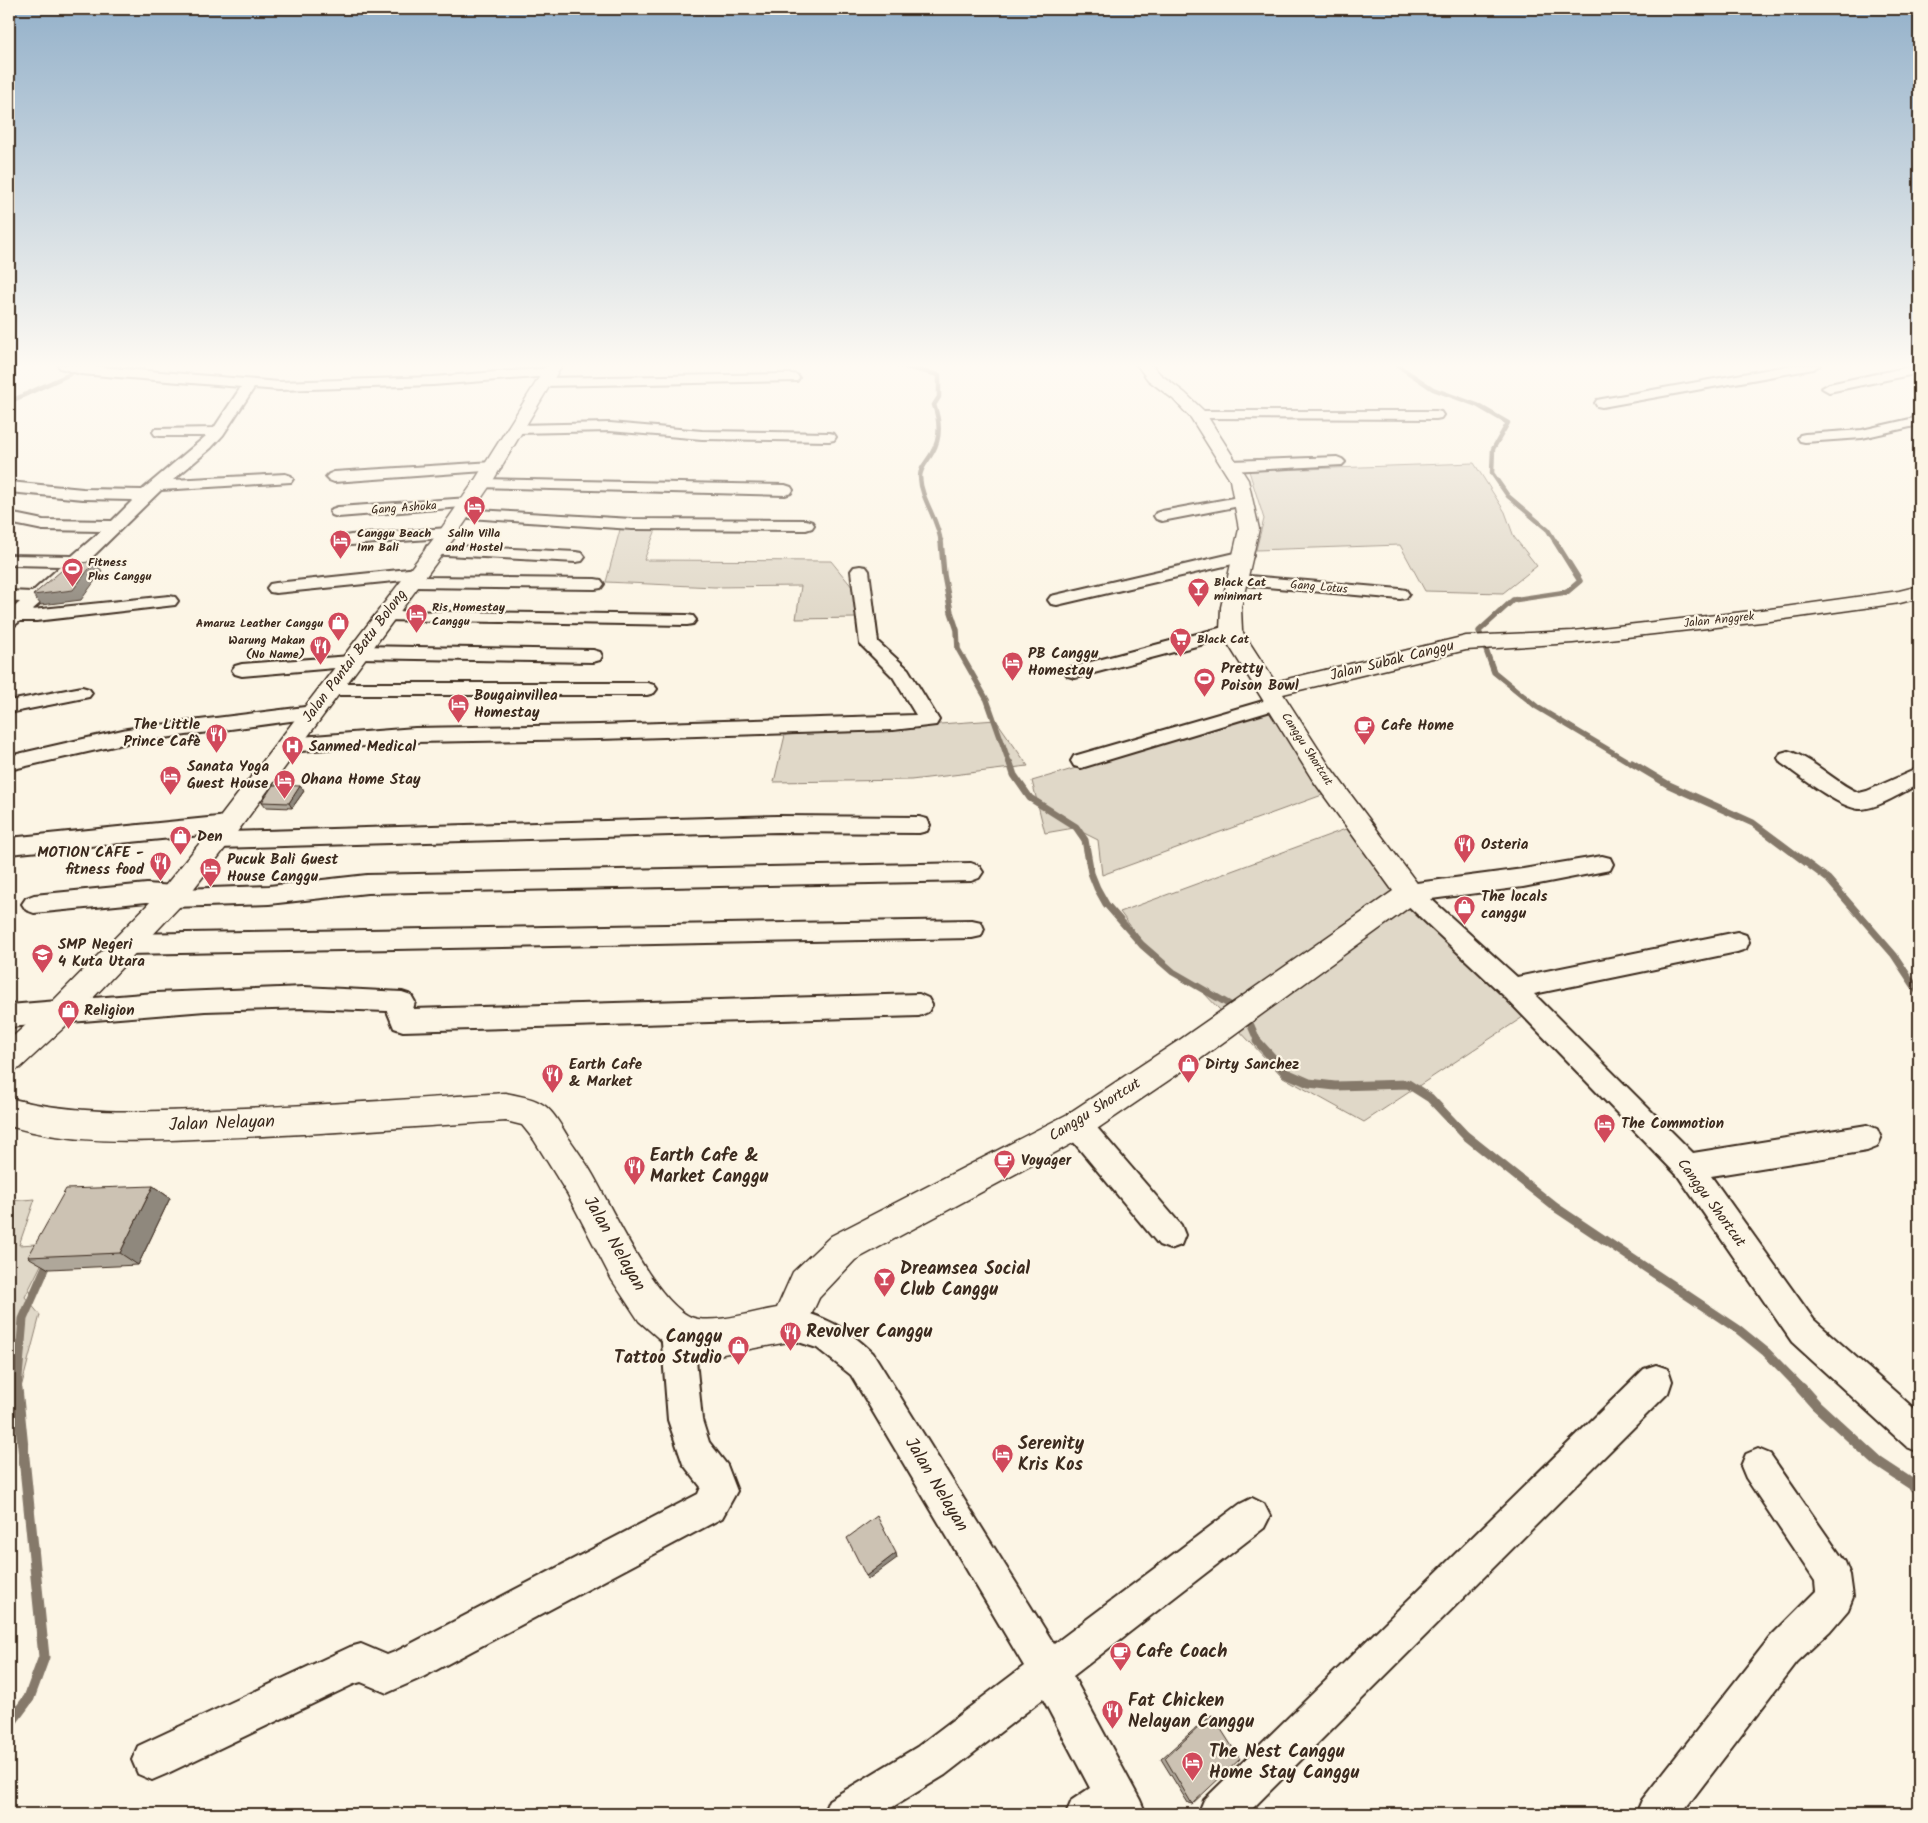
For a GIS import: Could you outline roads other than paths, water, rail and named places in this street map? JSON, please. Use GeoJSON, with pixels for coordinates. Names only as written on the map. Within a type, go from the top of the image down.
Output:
{"type":"FeatureCollection","features":[{"type":"Feature","properties":{"kind":"street"},"geometry":{"type":"LineString","coordinates":[[12,618],[78,561],[151,490],[201,450]]}},
{"type":"Feature","properties":{"kind":"street","name":"Jalan Pantai Batu Bolong"},"geometry":{"type":"LineString","coordinates":[[9,1059],[62,1011],[172,896],[386,616],[465,508],[503,450]]}},
{"type":"Feature","properties":{"kind":"street"},"geometry":{"type":"LineString","coordinates":[[1075,672],[1231,631],[1230,607],[1244,556],[1249,529],[1239,480],[1221,450]]}},
{"type":"Feature","properties":{"kind":"street"},"geometry":{"type":"LineString","coordinates":[[1231,466],[1336,462]]}},
{"type":"Feature","properties":{"kind":"street"},"geometry":{"type":"LineString","coordinates":[[334,477],[488,475],[785,490]]}},
{"type":"Feature","properties":{"kind":"street"},"geometry":{"type":"LineString","coordinates":[[9,488],[83,494],[285,479]]}},
{"type":"Feature","properties":{"kind":"street"},"geometry":{"type":"LineString","coordinates":[[1162,516],[1244,501]]}},
{"type":"Feature","properties":{"kind":"street","name":"Gang Ashoka"},"geometry":{"type":"LineString","coordinates":[[338,512],[465,508],[632,524],[806,525]]}},
{"type":"Feature","properties":{"kind":"street"},"geometry":{"type":"LineString","coordinates":[[9,518],[43,526],[116,526]]}},
{"type":"Feature","properties":{"kind":"street"},"geometry":{"type":"LineString","coordinates":[[351,540],[440,542],[576,557]]}},
{"type":"Feature","properties":{"kind":"street"},"geometry":{"type":"LineString","coordinates":[[1056,600],[1244,556]]}},
{"type":"Feature","properties":{"kind":"street"},"geometry":{"type":"LineString","coordinates":[[9,560],[78,561]]}},
{"type":"Feature","properties":{"kind":"street"},"geometry":{"type":"LineString","coordinates":[[288,744],[415,735],[609,732],[883,724],[929,720],[901,672],[869,644],[860,571]]}},
{"type":"Feature","properties":{"kind":"street"},"geometry":{"type":"LineString","coordinates":[[276,588],[414,577],[595,584]]}},
{"type":"Feature","properties":{"kind":"street","name":"Gang Lotus"},"geometry":{"type":"LineString","coordinates":[[1238,580],[1400,594]]}},
{"type":"Feature","properties":{"kind":"street","name":"Jalan Anggrek"},"geometry":{"type":"LineString","coordinates":[[1518,641],[1572,637],[1770,615],[1900,597],[1919,592]]}},
{"type":"Feature","properties":{"kind":"street"},"geometry":{"type":"LineString","coordinates":[[9,596],[36,597]]}},
{"type":"Feature","properties":{"kind":"street"},"geometry":{"type":"LineString","coordinates":[[12,618],[169,601]]}},
{"type":"Feature","properties":{"kind":"street"},"geometry":{"type":"LineString","coordinates":[[386,616],[687,620]]}},
{"type":"Feature","properties":{"kind":"street","name":"Canggu Shortcut"},"geometry":{"type":"LineString","coordinates":[[1231,631],[1321,773],[1409,893],[1518,994],[1688,1167],[1802,1331],[1919,1435]]}},
{"type":"Feature","properties":{"kind":"street","name":"Jalan Subak Canggu"},"geometry":{"type":"LineString","coordinates":[[1273,697],[1431,650],[1466,643],[1518,641]]}},
{"type":"Feature","properties":{"kind":"street"},"geometry":{"type":"LineString","coordinates":[[242,670],[355,657],[593,656]]}},
{"type":"Feature","properties":{"kind":"street"},"geometry":{"type":"LineString","coordinates":[[330,689],[647,689]]}},
{"type":"Feature","properties":{"kind":"street"},"geometry":{"type":"LineString","coordinates":[[9,707],[82,693]]}},
{"type":"Feature","properties":{"kind":"street"},"geometry":{"type":"LineString","coordinates":[[1081,761],[1273,697]]}},
{"type":"Feature","properties":{"kind":"street"},"geometry":{"type":"LineString","coordinates":[[9,763],[127,736],[313,712]]}},
{"type":"Feature","properties":{"kind":"street"},"geometry":{"type":"LineString","coordinates":[[1788,758],[1857,801],[1869,798],[1919,774]]}},
{"type":"Feature","properties":{"kind":"street"},"geometry":{"type":"LineString","coordinates":[[9,846],[222,832],[777,824],[918,825]]}},
{"type":"Feature","properties":{"kind":"street"},"geometry":{"type":"LineString","coordinates":[[1409,893],[1523,878],[1602,864]]}},
{"type":"Feature","properties":{"kind":"street"},"geometry":{"type":"LineString","coordinates":[[34,904],[147,893],[172,896],[269,895],[376,884],[971,872]]}},
{"type":"Feature","properties":{"kind":"street","name":"Canggu Shortcut"},"geometry":{"type":"LineString","coordinates":[[788,1324],[806,1285],[843,1248],[1077,1125],[1192,1048],[1409,893]]}},
{"type":"Feature","properties":{"kind":"street"},"geometry":{"type":"LineString","coordinates":[[127,944],[972,928]]}},
{"type":"Feature","properties":{"kind":"street"},"geometry":{"type":"LineString","coordinates":[[1518,994],[1737,942]]}},
{"type":"Feature","properties":{"kind":"street"},"geometry":{"type":"LineString","coordinates":[[1518,994],[1700,966]]}},
{"type":"Feature","properties":{"kind":"street"},"geometry":{"type":"LineString","coordinates":[[9,1016],[259,999],[361,998],[402,1002],[399,1013],[404,1020],[918,1005]]}},
{"type":"Feature","properties":{"kind":"street","name":"Jalan Nelayan"},"geometry":{"type":"LineString","coordinates":[[9,1112],[32,1120],[76,1126],[134,1127],[274,1122],[506,1107],[532,1114],[545,1130],[580,1184],[624,1268],[652,1308],[677,1330],[697,1337],[718,1337],[788,1324],[820,1331],[841,1344],[862,1364],[1049,1671],[1109,1808]]}},
{"type":"Feature","properties":{"kind":"street"},"geometry":{"type":"LineString","coordinates":[[1077,1125],[1170,1235]]}},
{"type":"Feature","properties":{"kind":"street"},"geometry":{"type":"LineString","coordinates":[[1688,1167],[1867,1138]]}},
{"type":"Feature","properties":{"kind":"street"},"geometry":{"type":"LineString","coordinates":[[152,1760],[350,1666],[360,1663],[387,1674],[410,1664],[710,1506],[720,1491],[715,1477],[695,1452],[684,1420],[677,1330]]}},
{"type":"Feature","properties":{"kind":"street"},"geometry":{"type":"LineString","coordinates":[[1218,1814],[1656,1381]]}},
{"type":"Feature","properties":{"kind":"street"},"geometry":{"type":"LineString","coordinates":[[1656,1814],[1784,1649],[1835,1597],[1832,1575],[1758,1466]]}},
{"type":"Feature","properties":{"kind":"street"},"geometry":{"type":"LineString","coordinates":[[843,1814],[931,1761],[1252,1516]]}},
{"type":"Feature","properties":{"kind":"waterway"},"geometry":{"type":"LineString","coordinates":[[933,450],[920,473],[920,477],[923,494],[937,526],[941,543]]}},
{"type":"Feature","properties":{"kind":"waterway"},"geometry":{"type":"LineString","coordinates":[[1493,450],[1492,473],[1508,496],[1548,530],[1556,543]]}},
{"type":"Feature","properties":{"kind":"waterway"},"geometry":{"type":"LineString","coordinates":[[941,541],[944,575],[951,612],[957,630],[958,649],[987,700],[1010,765]]}},
{"type":"Feature","properties":{"kind":"waterway"},"geometry":{"type":"LineString","coordinates":[[1555,541],[1580,581],[1567,592],[1513,600],[1479,631],[1494,672],[1537,707],[1634,765]]}},
{"type":"Feature","properties":{"kind":"waterway"},"geometry":{"type":"LineString","coordinates":[[1010,763],[1014,775],[1030,798],[1076,827],[1085,840],[1091,873],[1097,888],[1106,904],[1142,945],[1173,972],[1237,1009]]}},
{"type":"Feature","properties":{"kind":"waterway"},"geometry":{"type":"LineString","coordinates":[[1632,763],[1669,785],[1753,823],[1828,879],[1894,955],[1919,993]]}},
{"type":"Feature","properties":{"kind":"waterway"},"geometry":{"type":"LineString","coordinates":[[1244,1017],[1249,1021],[1258,1042]]}},
{"type":"Feature","properties":{"kind":"waterway"},"geometry":{"type":"LineString","coordinates":[[1257,1041],[1286,1073],[1309,1083],[1335,1086],[1408,1084],[1430,1098],[1465,1135],[1555,1207],[1739,1330],[1766,1352],[1802,1389]]}},
{"type":"Feature","properties":{"kind":"waterway"},"geometry":{"type":"LineString","coordinates":[[17,1388],[23,1319],[49,1260]]}},
{"type":"Feature","properties":{"kind":"waterway"},"geometry":{"type":"LineString","coordinates":[[9,1725],[29,1698],[44,1657],[17,1388]]}},
{"type":"Feature","properties":{"kind":"waterway"},"geometry":{"type":"LineString","coordinates":[[1801,1388],[1816,1405],[1878,1462],[1919,1489]]}},
{"type":"Feature","properties":{"kind":"place","name":"Salin Villa and Hostel"},"geometry":{"type":"Point","coordinates":[474,525]}},
{"type":"Feature","properties":{"kind":"place","name":"Canggu Beach Inn Bali"},"geometry":{"type":"Point","coordinates":[341,559]}},
{"type":"Feature","properties":{"kind":"place","name":"Fitness Plus Canggu"},"geometry":{"type":"Point","coordinates":[72,588]}},
{"type":"Feature","properties":{"kind":"place","name":"Black Cat minimart"},"geometry":{"type":"Point","coordinates":[1198,608]}},
{"type":"Feature","properties":{"kind":"place","name":"Ris Homestay Canggu"},"geometry":{"type":"Point","coordinates":[416,633]}},
{"type":"Feature","properties":{"kind":"place","name":"Amaruz Leather Canggu"},"geometry":{"type":"Point","coordinates":[339,642]}},
{"type":"Feature","properties":{"kind":"place","name":"Black Cat"},"geometry":{"type":"Point","coordinates":[1181,658]}},
{"type":"Feature","properties":{"kind":"place","name":"Warung Makan (No Name)"},"geometry":{"type":"Point","coordinates":[321,666]}},
{"type":"Feature","properties":{"kind":"place","name":"PB Canggu Homestay"},"geometry":{"type":"Point","coordinates":[1012,682]}},
{"type":"Feature","properties":{"kind":"place","name":"Pretty Poison Bowl"},"geometry":{"type":"Point","coordinates":[1205,697]}},
{"type":"Feature","properties":{"kind":"place","name":"Bougainvillea Homestay"},"geometry":{"type":"Point","coordinates":[458,724]}},
{"type":"Feature","properties":{"kind":"place","name":"Cafe Home"},"geometry":{"type":"Point","coordinates":[1365,745]}},
{"type":"Feature","properties":{"kind":"place","name":"The Little Prince Cafè"},"geometry":{"type":"Point","coordinates":[216,753]}},
{"type":"Feature","properties":{"kind":"place","name":"Sanmed Medical"},"geometry":{"type":"Point","coordinates":[293,766]}},
{"type":"Feature","properties":{"kind":"place","name":"Sanata Yoga Guest House"},"geometry":{"type":"Point","coordinates":[171,795]}},
{"type":"Feature","properties":{"kind":"place","name":"Ohana Home Stay"},"geometry":{"type":"Point","coordinates":[285,799]}},
{"type":"Feature","properties":{"kind":"place","name":"Den"},"geometry":{"type":"Point","coordinates":[181,856]}},
{"type":"Feature","properties":{"kind":"place","name":"Osteria"},"geometry":{"type":"Point","coordinates":[1465,864]}},
{"type":"Feature","properties":{"kind":"place","name":"MOTION CAFE - fitness food"},"geometry":{"type":"Point","coordinates":[160,881]}},
{"type":"Feature","properties":{"kind":"place","name":"Pucuk Bali Guest House Canggu"},"geometry":{"type":"Point","coordinates":[211,888]}},
{"type":"Feature","properties":{"kind":"place","name":"The locals canggu"},"geometry":{"type":"Point","coordinates":[1465,925]}},
{"type":"Feature","properties":{"kind":"place","name":"SMP Negeri 4 Kuta Utara"},"geometry":{"type":"Point","coordinates":[42,973]}},
{"type":"Feature","properties":{"kind":"place","name":"Religion"},"geometry":{"type":"Point","coordinates":[68,1030]}},
{"type":"Feature","properties":{"kind":"place","name":"Dirty Sanchez"},"geometry":{"type":"Point","coordinates":[1189,1084]}},
{"type":"Feature","properties":{"kind":"place","name":"Earth Cafe & Market"},"geometry":{"type":"Point","coordinates":[553,1093]}},
{"type":"Feature","properties":{"kind":"place","name":"The Commotion"},"geometry":{"type":"Point","coordinates":[1605,1143]}},
{"type":"Feature","properties":{"kind":"place","name":"Voyager"},"geometry":{"type":"Point","coordinates":[1005,1180]}},
{"type":"Feature","properties":{"kind":"place","name":"Earth Cafe & Market Canggu"},"geometry":{"type":"Point","coordinates":[634,1185]}},
{"type":"Feature","properties":{"kind":"place","name":"Dreamsea Social Club Canggu"},"geometry":{"type":"Point","coordinates":[884,1298]}},
{"type":"Feature","properties":{"kind":"place","name":"Revolver Canggu"},"geometry":{"type":"Point","coordinates":[790,1351]}},
{"type":"Feature","properties":{"kind":"place","name":"Canggu Tattoo Studio"},"geometry":{"type":"Point","coordinates":[738,1366]}},
{"type":"Feature","properties":{"kind":"place","name":"Serenity Kris Kos"},"geometry":{"type":"Point","coordinates":[1002,1473]}},
{"type":"Feature","properties":{"kind":"place","name":"Cafe Coach"},"geometry":{"type":"Point","coordinates":[1120,1671]}},
{"type":"Feature","properties":{"kind":"place","name":"Fat Chicken Nelayan Canggu"},"geometry":{"type":"Point","coordinates":[1112,1730]}},
{"type":"Feature","properties":{"kind":"place","name":"The Nest Canggu Home Stay Canggu"},"geometry":{"type":"Point","coordinates":[1193,1781]}}]}
